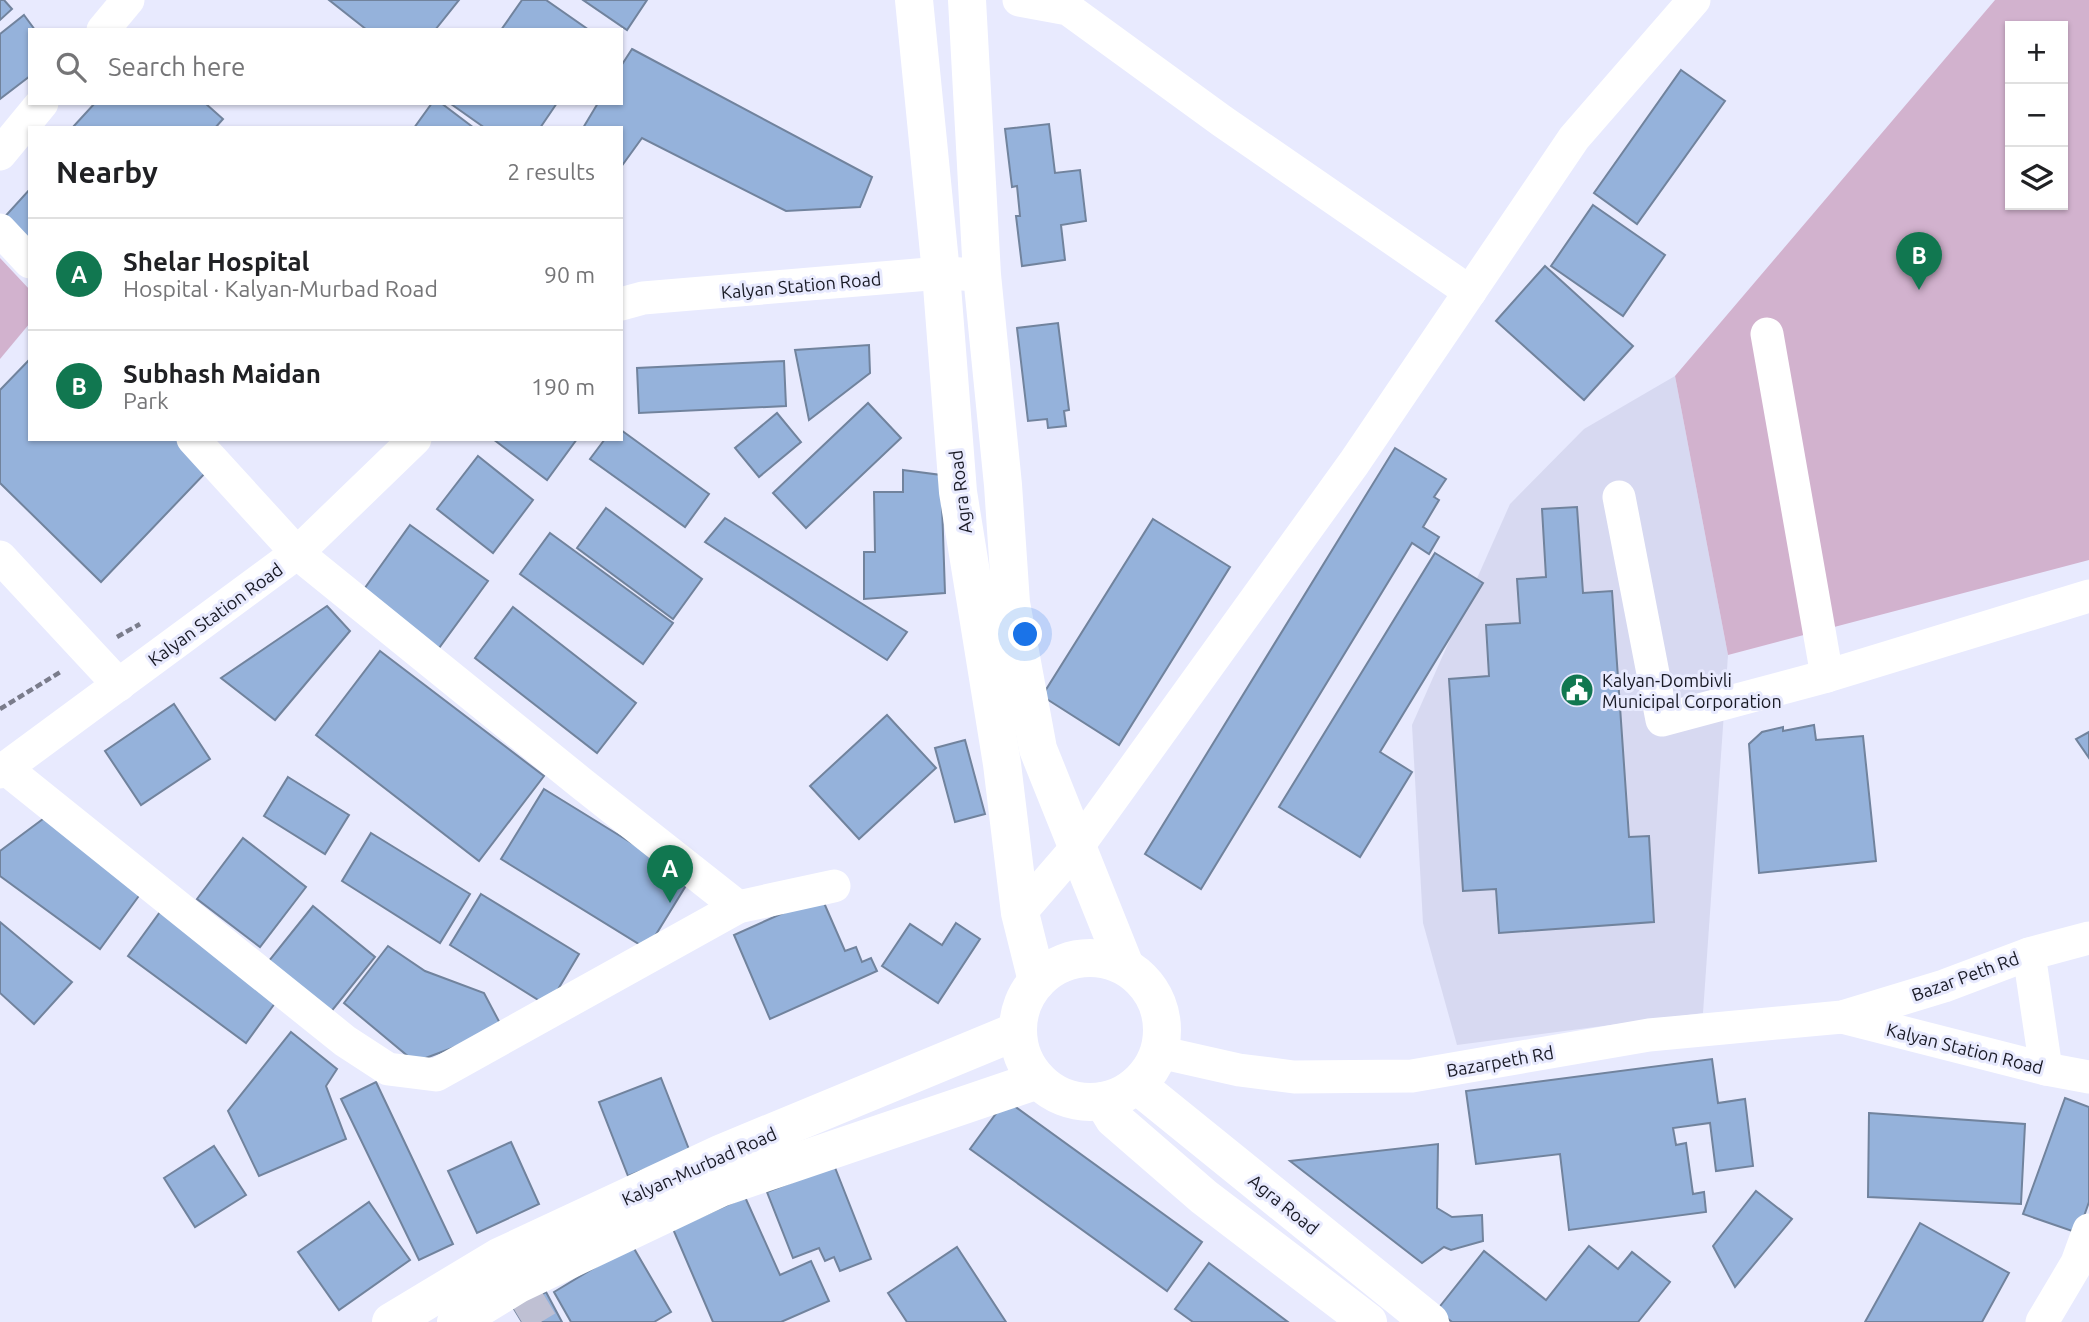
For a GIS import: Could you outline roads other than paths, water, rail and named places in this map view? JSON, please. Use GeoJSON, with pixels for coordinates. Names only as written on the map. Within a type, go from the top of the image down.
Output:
{"type":"FeatureCollection","features":[{"type":"Feature","properties":{"kind":"main road","name":"Agra Road"},"geometry":{"type":"LineString","coordinates":[[914,0],[941,273],[958,492],[1002,764],[1020,912],[1037,981]]}},
{"type":"Feature","properties":{"kind":"main road"},"geometry":{"type":"LineString","coordinates":[[967,0],[982,275],[1003,485],[1011,603],[1038,749],[1125,966]]}},
{"type":"Feature","properties":{"kind":"main road"},"geometry":{"type":"LineString","coordinates":[[950,396],[994,395]]}},
{"type":"Feature","properties":{"kind":"main road"},"geometry":{"type":"LineString","coordinates":[[1002,764],[1038,749]]}},
{"type":"Feature","properties":{"kind":"main road"},"geometry":{"type":"LineString","coordinates":[[1086,957],[1106,959],[1125,966],[1141,978],[1153,993],[1161,1012],[1163,1032],[1160,1052],[1137,1085],[1120,1096],[1085,1102],[1067,1099],[1051,1092],[1038,1080],[1027,1066],[1017,1031],[1026,996],[1037,981],[1051,969],[1086,957]]}},
{"type":"Feature","properties":{"kind":"main road","name":"Kalyan-Murbad Road"},"geometry":{"type":"LineString","coordinates":[[456,1322],[514,1278],[722,1153],[1017,1031]]}},
{"type":"Feature","properties":{"kind":"main road","name":"Kalyan-Murbad Road"},"geometry":{"type":"LineString","coordinates":[[391,1322],[514,1278],[720,1188],[1038,1080]]}},
{"type":"Feature","properties":{"kind":"main road","name":"Agra Road"},"geometry":{"type":"LineString","coordinates":[[1137,1085],[1430,1322]]}},
{"type":"Feature","properties":{"kind":"main road"},"geometry":{"type":"LineString","coordinates":[[1103,1101],[1114,1119],[1204,1197],[1368,1322]]}},
{"type":"Feature","properties":{"kind":"street"},"geometry":{"type":"LineString","coordinates":[[105,28],[128,0]]}},
{"type":"Feature","properties":{"kind":"street"},"geometry":{"type":"LineString","coordinates":[[1019,0],[1068,9],[1222,121],[1470,292]]}},
{"type":"Feature","properties":{"kind":"street"},"geometry":{"type":"LineString","coordinates":[[1020,912],[1078,846],[1354,463],[1574,138],[1694,0]]}},
{"type":"Feature","properties":{"kind":"street"},"geometry":{"type":"LineString","coordinates":[[0,154],[40,105]]}},
{"type":"Feature","properties":{"kind":"street"},"geometry":{"type":"LineString","coordinates":[[0,229],[28,260]]}},
{"type":"Feature","properties":{"kind":"street","name":"Kalyan Station Road"},"geometry":{"type":"LineString","coordinates":[[623,303],[643,298],[941,273],[982,275]]}},
{"type":"Feature","properties":{"kind":"street"},"geometry":{"type":"LineString","coordinates":[[1767,334],[1828,676]]}},
{"type":"Feature","properties":{"kind":"street"},"geometry":{"type":"LineString","coordinates":[[195,441],[298,553],[486,707],[738,907]]}},
{"type":"Feature","properties":{"kind":"street","name":"Kalyan Station Road"},"geometry":{"type":"LineString","coordinates":[[3,770],[298,553],[413,441]]}},
{"type":"Feature","properties":{"kind":"street"},"geometry":{"type":"LineString","coordinates":[[1619,497],[1662,720],[1828,676],[2089,596]]}},
{"type":"Feature","properties":{"kind":"street"},"geometry":{"type":"LineString","coordinates":[[0,557],[119,685]]}},
{"type":"Feature","properties":{"kind":"street"},"geometry":{"type":"LineString","coordinates":[[3,770],[345,1041],[388,1069],[436,1075],[738,907],[834,886]]}},
{"type":"Feature","properties":{"kind":"street","name":"Bazar Peth Rd"},"geometry":{"type":"LineString","coordinates":[[1842,1017],[1944,986],[2029,954],[2089,938]]}},
{"type":"Feature","properties":{"kind":"street"},"geometry":{"type":"LineString","coordinates":[[2029,954],[2046,1069]]}},
{"type":"Feature","properties":{"kind":"street","name":"Kalyan Station Road"},"geometry":{"type":"LineString","coordinates":[[1842,1017],[2046,1069],[2089,1077]]}},
{"type":"Feature","properties":{"kind":"street","name":"Bazarpeth Rd"},"geometry":{"type":"LineString","coordinates":[[1160,1052],[1240,1070],[1294,1077],[1412,1076],[1648,1035],[1842,1017]]}},
{"type":"Feature","properties":{"kind":"street"},"geometry":{"type":"LineString","coordinates":[[2042,1322],[2077,1263],[2089,1230]]}},
{"type":"Feature","properties":{"kind":"tunnel"},"geometry":{"type":"LineString","coordinates":[[524,1294],[541,1322]]}},
{"type":"Feature","properties":{"kind":"place","name":"Subhash Maidan"},"geometry":{"type":"Point","coordinates":[1919,290]}},
{"type":"Feature","properties":{"kind":"place","name":"Kalyan-Dombivli Municipal Corporation"},"geometry":{"type":"Point","coordinates":[1577,690]}},
{"type":"Feature","properties":{"kind":"place","name":"Shelar Hospital"},"geometry":{"type":"Point","coordinates":[670,903]}}]}
